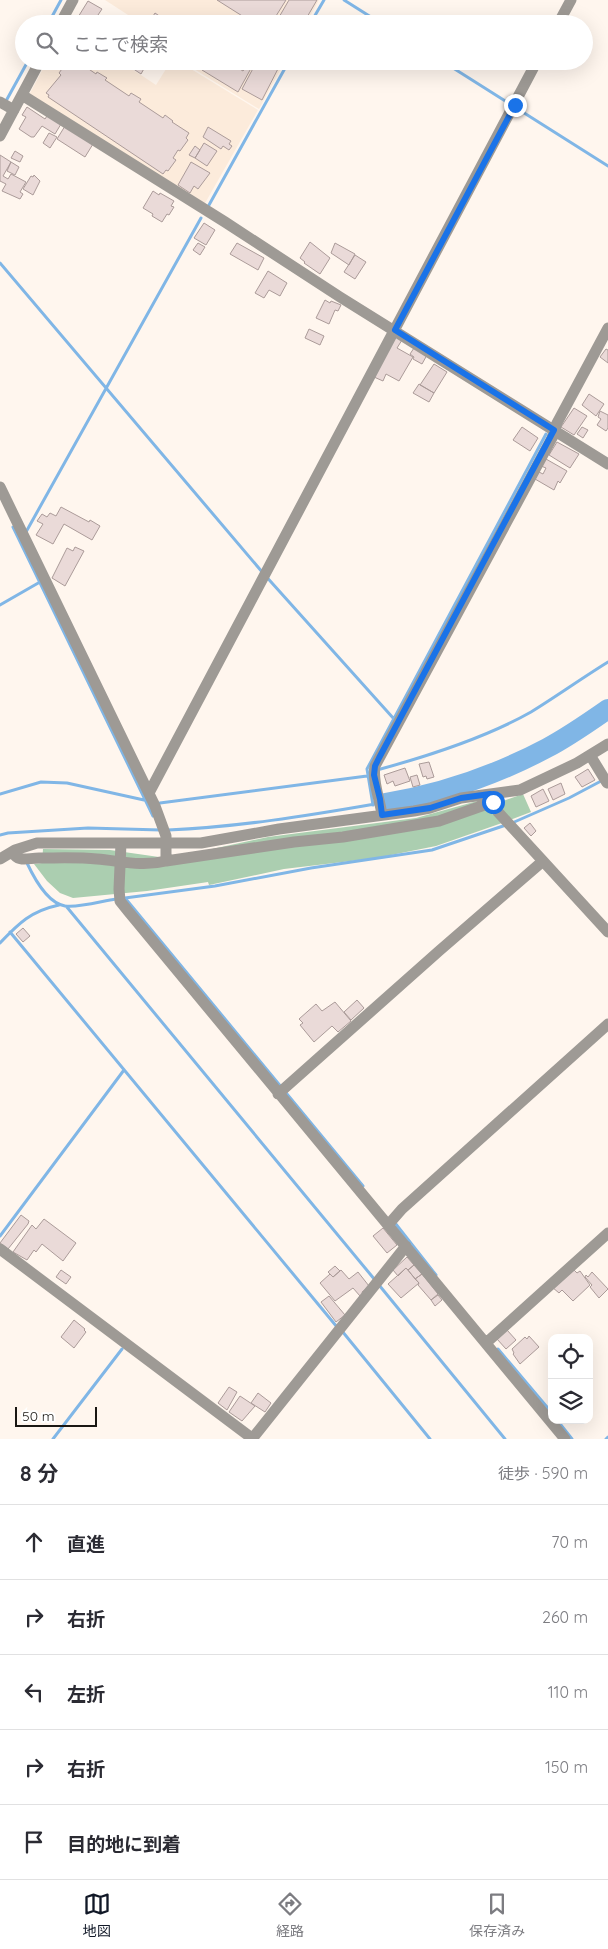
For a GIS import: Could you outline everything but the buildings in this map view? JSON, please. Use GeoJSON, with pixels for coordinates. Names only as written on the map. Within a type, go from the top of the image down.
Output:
{"type":"FeatureCollection","features":[{"type":"Feature","properties":{"kind":"street"},"geometry":{"type":"LineString","coordinates":[[65,15],[73,0]]}},
{"type":"Feature","properties":{"kind":"street"},"geometry":{"type":"LineString","coordinates":[[563,15],[571,0]]}},
{"type":"Feature","properties":{"kind":"street"},"geometry":{"type":"LineString","coordinates":[[0,136],[6,106],[22,96],[35,70]]}},
{"type":"Feature","properties":{"kind":"street"},"geometry":{"type":"LineString","coordinates":[[149,793],[532,70]]}},
{"type":"Feature","properties":{"kind":"street"},"geometry":{"type":"LineString","coordinates":[[22,96],[608,464]]}},
{"type":"Feature","properties":{"kind":"street"},"geometry":{"type":"LineString","coordinates":[[381,807],[374,771],[608,328]]}},
{"type":"Feature","properties":{"kind":"street"},"geometry":{"type":"LineString","coordinates":[[0,487],[149,793],[165,835],[166,861]]}},
{"type":"Feature","properties":{"kind":"street"},"geometry":{"type":"LineString","coordinates":[[12,852],[20,860],[31,858],[84,858],[145,865],[344,837],[439,821],[491,798],[520,790],[550,777],[608,744]]}},
{"type":"Feature","properties":{"kind":"street"},"geometry":{"type":"LineString","coordinates":[[590,755],[605,780]]}},
{"type":"Feature","properties":{"kind":"street"},"geometry":{"type":"LineString","coordinates":[[0,859],[12,852],[37,843],[121,843],[165,835],[201,843],[279,829],[381,807],[430,808],[461,798],[491,798]]}},
{"type":"Feature","properties":{"kind":"street"},"geometry":{"type":"LineString","coordinates":[[491,798],[498,812],[541,863],[608,932]]}},
{"type":"Feature","properties":{"kind":"street"},"geometry":{"type":"LineString","coordinates":[[121,843],[120,897],[391,1222],[406,1246],[489,1341],[565,1439]]}},
{"type":"Feature","properties":{"kind":"street"},"geometry":{"type":"LineString","coordinates":[[281,1091],[541,863]]}},
{"type":"Feature","properties":{"kind":"street"},"geometry":{"type":"LineString","coordinates":[[391,1222],[608,1024]]}},
{"type":"Feature","properties":{"kind":"street"},"geometry":{"type":"LineString","coordinates":[[489,1341],[608,1233]]}},
{"type":"Feature","properties":{"kind":"street"},"geometry":{"type":"LineString","coordinates":[[0,1249],[253,1439],[406,1246]]}},
{"type":"Feature","properties":{"kind":"shaded area"},"geometry":{"type":"Polygon","coordinates":[[[105,0],[319,0],[311,15],[128,15],[105,0]]]}},
{"type":"Feature","properties":{"kind":"shaded area"},"geometry":{"type":"Polygon","coordinates":[[[42,70],[134,70],[156,85],[165,70],[193,70],[258,110],[204,205],[29,95],[42,70]]]}},
{"type":"Feature","properties":{"kind":"shaded area"},"geometry":{"type":"Polygon","coordinates":[[[196,70],[280,70],[259,109],[196,70]]]}},
{"type":"Feature","properties":{"kind":"green space"},"geometry":{"type":"Polygon","coordinates":[[[523,794],[531,812],[510,820],[499,805],[503,801],[523,794]]]}},
{"type":"Feature","properties":{"kind":"green space"},"geometry":{"type":"Polygon","coordinates":[[[481,800],[492,806],[502,823],[436,846],[376,858],[284,869],[209,885],[208,882],[147,891],[73,898],[60,893],[47,881],[34,864],[42,863],[43,849],[110,850],[159,857],[184,855],[268,837],[416,818],[481,800]]]}},
{"type":"Feature","properties":{"kind":"waterway"},"geometry":{"type":"LineString","coordinates":[[53,15],[61,0]]}},
{"type":"Feature","properties":{"kind":"waterway"},"geometry":{"type":"LineString","coordinates":[[315,15],[324,0]]}},
{"type":"Feature","properties":{"kind":"waterway"},"geometry":{"type":"LineString","coordinates":[[344,0],[368,15]]}},
{"type":"Feature","properties":{"kind":"waterway"},"geometry":{"type":"LineString","coordinates":[[6,101],[23,70]]}},
{"type":"Feature","properties":{"kind":"waterway"},"geometry":{"type":"LineString","coordinates":[[209,205],[284,70]]}},
{"type":"Feature","properties":{"kind":"waterway"},"geometry":{"type":"LineString","coordinates":[[456,70],[608,166]]}},
{"type":"Feature","properties":{"kind":"waterway"},"geometry":{"type":"LineString","coordinates":[[26,532],[201,218]]}},
{"type":"Feature","properties":{"kind":"waterway"},"geometry":{"type":"LineString","coordinates":[[0,263],[263,573],[394,719]]}},
{"type":"Feature","properties":{"kind":"waterway"},"geometry":{"type":"LineString","coordinates":[[373,805],[367,769],[546,434]]}},
{"type":"Feature","properties":{"kind":"waterway"},"geometry":{"type":"LineString","coordinates":[[13,527],[153,816]]}},
{"type":"Feature","properties":{"kind":"waterway"},"geometry":{"type":"LineString","coordinates":[[0,605],[40,582]]}},
{"type":"Feature","properties":{"kind":"waterway"},"geometry":{"type":"LineString","coordinates":[[377,770],[456,746],[495,730],[541,706],[608,662]]}},
{"type":"Feature","properties":{"kind":"waterway"},"geometry":{"type":"LineString","coordinates":[[385,803],[447,789],[508,767],[555,744],[608,709]]}},
{"type":"Feature","properties":{"kind":"waterway"},"geometry":{"type":"LineString","coordinates":[[160,803],[367,776]]}},
{"type":"Feature","properties":{"kind":"waterway"},"geometry":{"type":"LineString","coordinates":[[512,823],[569,798],[603,780]]}},
{"type":"Feature","properties":{"kind":"waterway"},"geometry":{"type":"LineString","coordinates":[[0,794],[41,782],[67,783],[144,800]]}},
{"type":"Feature","properties":{"kind":"waterway"},"geometry":{"type":"LineString","coordinates":[[168,830],[272,820],[375,804]]}},
{"type":"Feature","properties":{"kind":"waterway"},"geometry":{"type":"LineString","coordinates":[[125,898],[215,886],[311,868],[432,850],[506,825]]}},
{"type":"Feature","properties":{"kind":"waterway"},"geometry":{"type":"LineString","coordinates":[[0,835],[88,828],[161,830]]}},
{"type":"Feature","properties":{"kind":"waterway"},"geometry":{"type":"LineString","coordinates":[[27,863],[42,889],[59,904],[77,906],[116,899]]}},
{"type":"Feature","properties":{"kind":"waterway"},"geometry":{"type":"LineString","coordinates":[[125,898],[363,1186]]}},
{"type":"Feature","properties":{"kind":"waterway"},"geometry":{"type":"LineString","coordinates":[[0,943],[13,929],[33,914],[59,905]]}},
{"type":"Feature","properties":{"kind":"waterway"},"geometry":{"type":"LineString","coordinates":[[66,906],[375,1280]]}},
{"type":"Feature","properties":{"kind":"waterway"},"geometry":{"type":"LineString","coordinates":[[10,932],[337,1327]]}},
{"type":"Feature","properties":{"kind":"waterway"},"geometry":{"type":"LineString","coordinates":[[0,1236],[124,1070]]}},
{"type":"Feature","properties":{"kind":"waterway"},"geometry":{"type":"LineString","coordinates":[[395,1223],[436,1275]]}},
{"type":"Feature","properties":{"kind":"waterway"},"geometry":{"type":"LineString","coordinates":[[379,1285],[505,1439]]}},
{"type":"Feature","properties":{"kind":"waterway"},"geometry":{"type":"LineString","coordinates":[[342,1331],[430,1439]]}},
{"type":"Feature","properties":{"kind":"waterway"},"geometry":{"type":"LineString","coordinates":[[53,1439],[122,1349]]}},
{"type":"Feature","properties":{"kind":"waterway"},"geometry":{"type":"LineString","coordinates":[[498,1349],[548,1408]]}},
{"type":"Feature","properties":{"kind":"waterway"},"geometry":{"type":"LineString","coordinates":[[560,1424],[572,1439]]}},
{"type":"Feature","properties":{"kind":"route"},"geometry":{"type":"LineString","coordinates":[[493,802],[490,794],[477,795],[430,808],[382,815],[374,773],[379,758],[552,438],[554,430],[395,330],[515,105]]}}]}
